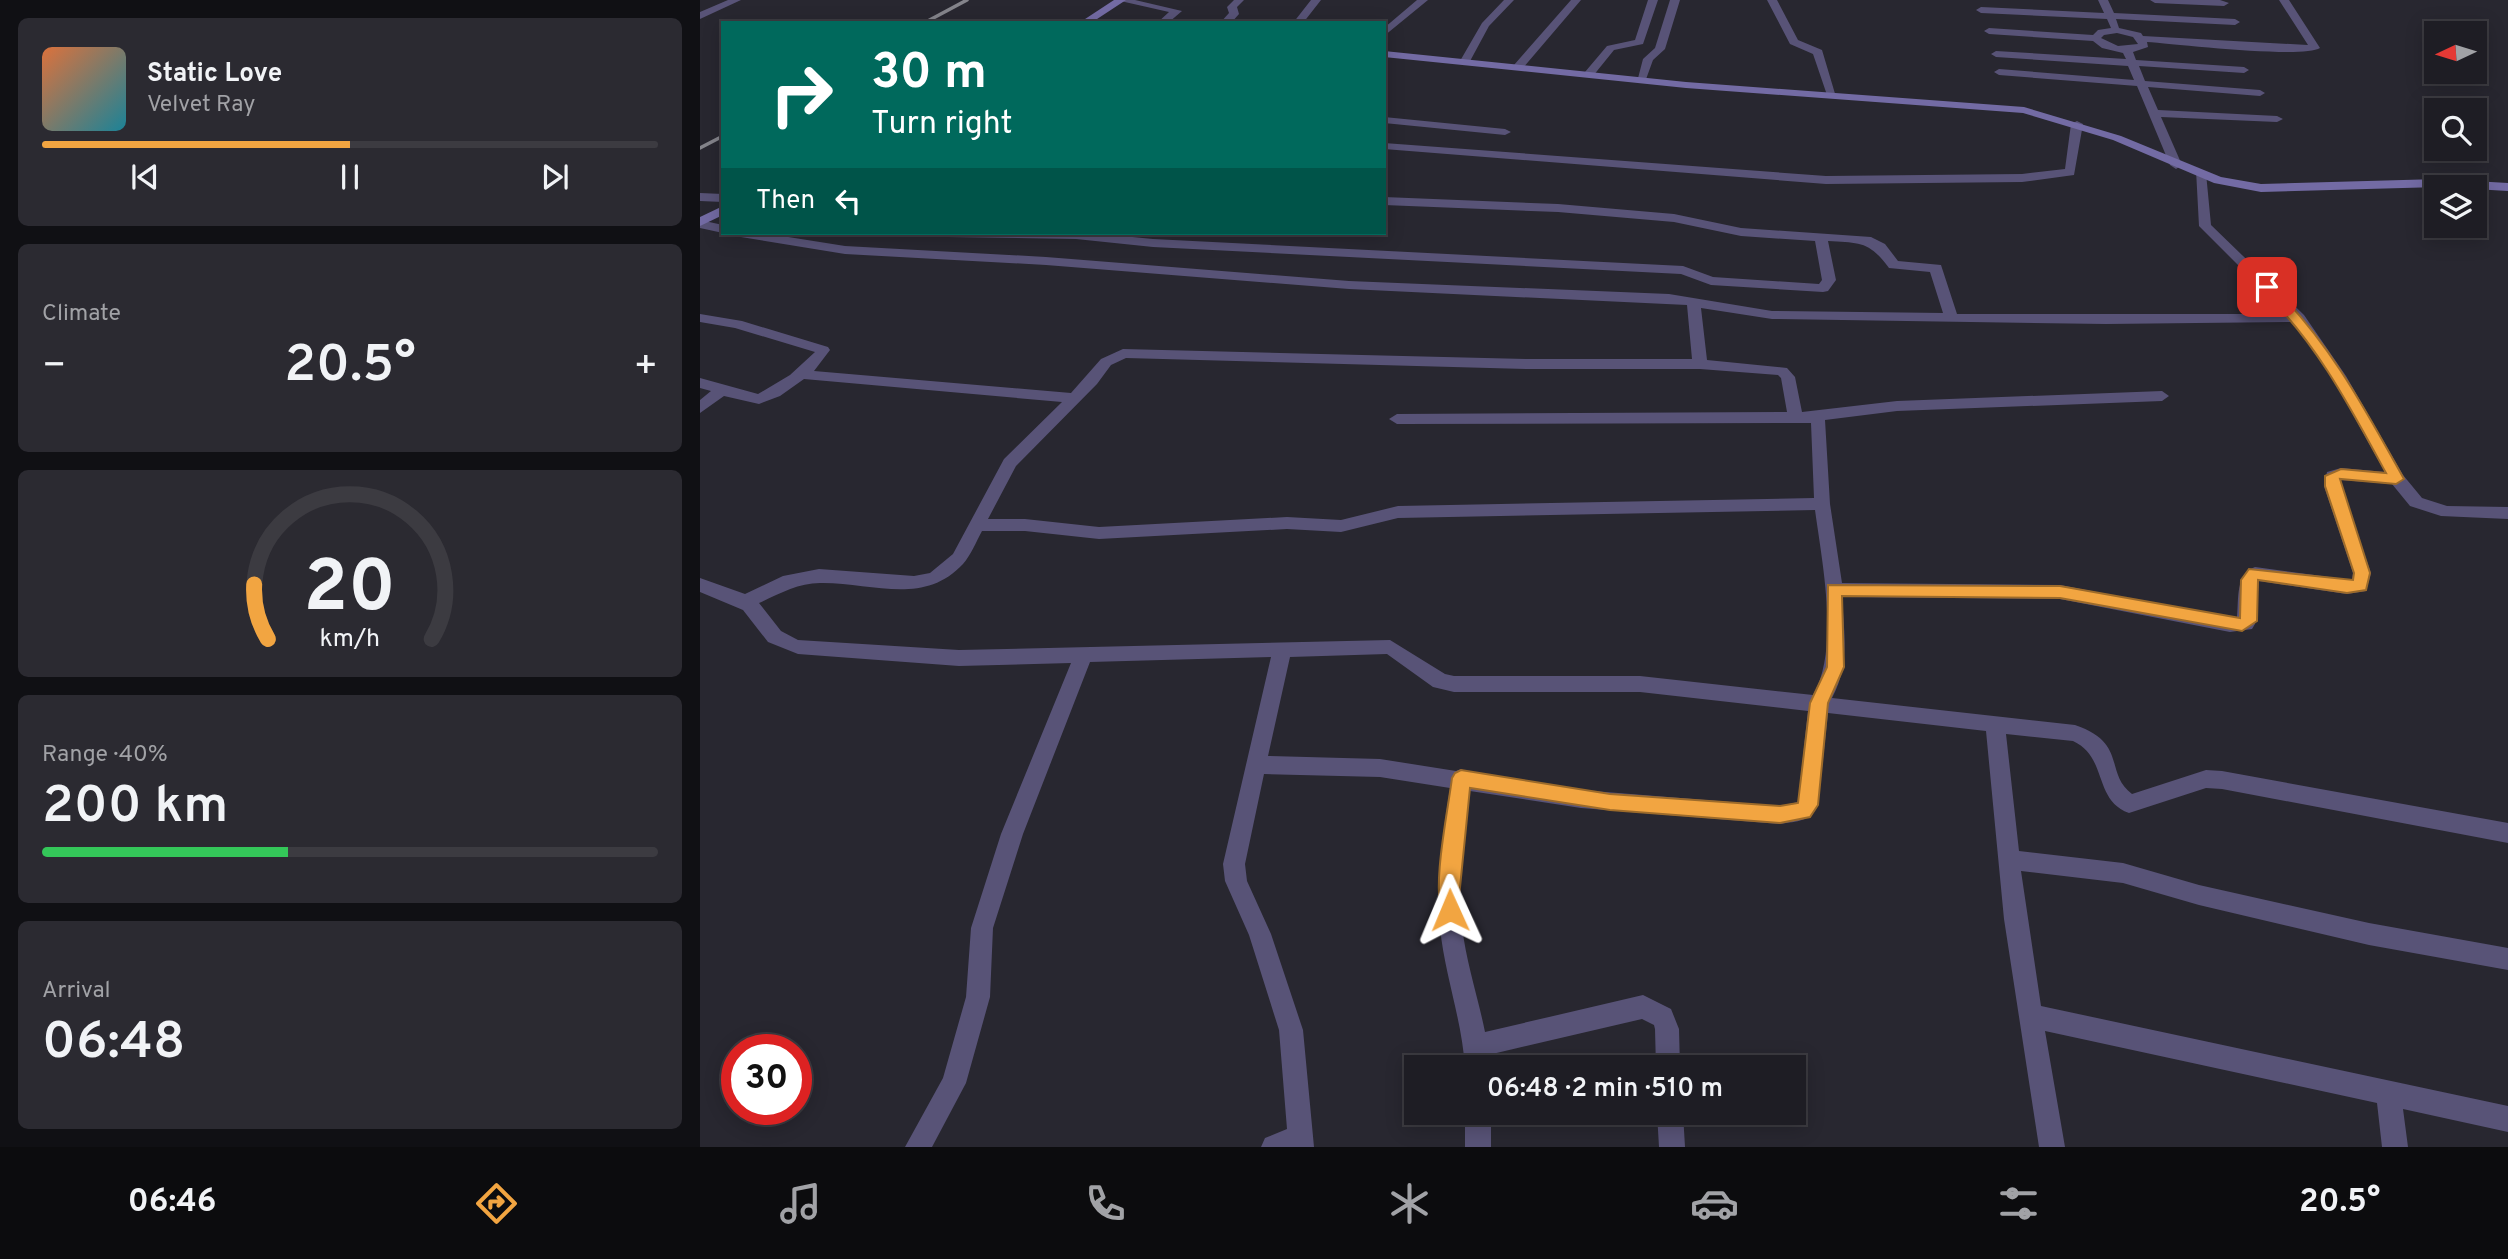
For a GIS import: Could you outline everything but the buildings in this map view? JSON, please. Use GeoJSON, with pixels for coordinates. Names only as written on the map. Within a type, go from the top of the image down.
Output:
{"type":"FeatureCollection","features":[{"type":"Feature","properties":{"kind":"main road"},"geometry":{"type":"LineString","coordinates":[[1087,21],[1121,0]]}},
{"type":"Feature","properties":{"kind":"main road"},"geometry":{"type":"LineString","coordinates":[[1386,54],[1642,80],[2024,110],[2077,124],[2200,173],[2261,188],[2439,183],[2508,187]]}},
{"type":"Feature","properties":{"kind":"main road"},"geometry":{"type":"LineString","coordinates":[[700,223],[721,211]]}},
{"type":"Feature","properties":{"kind":"street"},"geometry":{"type":"LineString","coordinates":[[700,16],[736,0]]}},
{"type":"Feature","properties":{"kind":"street"},"geometry":{"type":"LineString","coordinates":[[1121,0],[1177,11],[1164,21]]}},
{"type":"Feature","properties":{"kind":"street"},"geometry":{"type":"LineString","coordinates":[[1227,21],[1234,14],[1232,7],[1239,0]]}},
{"type":"Feature","properties":{"kind":"street"},"geometry":{"type":"LineString","coordinates":[[1300,21],[1316,0]]}},
{"type":"Feature","properties":{"kind":"street"},"geometry":{"type":"LineString","coordinates":[[1386,31],[1423,0]]}},
{"type":"Feature","properties":{"kind":"street"},"geometry":{"type":"LineString","coordinates":[[1465,61],[1485,25],[1509,0]]}},
{"type":"Feature","properties":{"kind":"street"},"geometry":{"type":"LineString","coordinates":[[1518,67],[1576,0]]}},
{"type":"Feature","properties":{"kind":"street"},"geometry":{"type":"LineString","coordinates":[[1589,74],[1611,48],[1639,42],[1653,0]]}},
{"type":"Feature","properties":{"kind":"street"},"geometry":{"type":"LineString","coordinates":[[1642,80],[1648,59],[1660,49],[1675,0]]}},
{"type":"Feature","properties":{"kind":"street"},"geometry":{"type":"LineString","coordinates":[[1772,0],[1794,42],[1818,52],[1832,95]]}},
{"type":"Feature","properties":{"kind":"street"},"geometry":{"type":"LineString","coordinates":[[2103,0],[2117,30]]}},
{"type":"Feature","properties":{"kind":"street"},"geometry":{"type":"LineString","coordinates":[[2155,0],[2224,3]]}},
{"type":"Feature","properties":{"kind":"street"},"geometry":{"type":"LineString","coordinates":[[2096,38],[2101,32],[2117,30],[2143,39],[2290,50],[2315,48],[2316,45],[2284,0]]}},
{"type":"Feature","properties":{"kind":"street"},"geometry":{"type":"LineString","coordinates":[[1981,9],[2235,22]]}},
{"type":"Feature","properties":{"kind":"street"},"geometry":{"type":"LineString","coordinates":[[1989,31],[2096,38],[2105,45],[2127,50],[2144,45],[2143,39]]}},
{"type":"Feature","properties":{"kind":"street"},"geometry":{"type":"LineString","coordinates":[[2127,50],[2176,164]]}},
{"type":"Feature","properties":{"kind":"street"},"geometry":{"type":"LineString","coordinates":[[1996,54],[2244,70]]}},
{"type":"Feature","properties":{"kind":"street"},"geometry":{"type":"LineString","coordinates":[[1999,72],[2260,93]]}},
{"type":"Feature","properties":{"kind":"street"},"geometry":{"type":"LineString","coordinates":[[2154,113],[2277,119]]}},
{"type":"Feature","properties":{"kind":"street"},"geometry":{"type":"LineString","coordinates":[[1386,120],[1506,132]]}},
{"type":"Feature","properties":{"kind":"street"},"geometry":{"type":"LineString","coordinates":[[1386,146],[1826,180],[2022,178],[2070,172],[2077,124]]}},
{"type":"Feature","properties":{"kind":"street"},"geometry":{"type":"LineString","coordinates":[[2200,173],[2205,226],[2299,318],[2339,376],[2396,479],[2416,502],[2431,509],[2475,514],[2508,513]]}},
{"type":"Feature","properties":{"kind":"street"},"geometry":{"type":"LineString","coordinates":[[700,197],[721,198]]}},
{"type":"Feature","properties":{"kind":"street"},"geometry":{"type":"LineString","coordinates":[[1386,201],[1558,208],[1674,218],[1741,232],[1871,242],[1899,266],[1936,268],[1952,318]]}},
{"type":"Feature","properties":{"kind":"street"},"geometry":{"type":"LineString","coordinates":[[700,223],[721,228]]}},
{"type":"Feature","properties":{"kind":"street"},"geometry":{"type":"LineString","coordinates":[[753,235],[845,250],[1045,261],[1349,285],[1483,289],[1693,301],[1723,311],[1749,314],[1952,318],[2299,318]]}},
{"type":"Feature","properties":{"kind":"street"},"geometry":{"type":"LineString","coordinates":[[1076,235],[1153,243],[1630,266],[1687,271],[1700,279],[1711,281],[1823,288],[1829,280],[1820,236]]}},
{"type":"Feature","properties":{"kind":"street"},"geometry":{"type":"LineString","coordinates":[[1693,301],[1700,364]]}},
{"type":"Feature","properties":{"kind":"street"},"geometry":{"type":"LineString","coordinates":[[700,318],[737,324],[823,350],[816,361],[763,398],[747,399],[700,383]]}},
{"type":"Feature","properties":{"kind":"street"},"geometry":{"type":"LineString","coordinates":[[743,603],[789,581],[819,576],[914,583],[935,579],[959,558],[1010,463],[1111,358],[1135,352],[1516,364],[1700,364],[1782,370],[1788,377],[1803,417],[1820,424],[1822,503],[1833,590],[1835,667],[1819,703],[1808,805],[1803,811],[1790,815],[1581,799],[1461,778],[1380,768],[1256,765]]}},
{"type":"Feature","properties":{"kind":"street"},"geometry":{"type":"LineString","coordinates":[[799,374],[1075,398]]}},
{"type":"Feature","properties":{"kind":"street"},"geometry":{"type":"LineString","coordinates":[[700,408],[722,390]]}},
{"type":"Feature","properties":{"kind":"street"},"geometry":{"type":"LineString","coordinates":[[1397,419],[1803,417],[1897,406],[2162,396]]}},
{"type":"Feature","properties":{"kind":"street"},"geometry":{"type":"LineString","coordinates":[[1833,590],[2047,591],[2230,625],[2246,624],[2249,580],[2255,574],[2347,587],[2360,586],[2362,573],[2332,486],[2333,476],[2341,474],[2396,479]]}},
{"type":"Feature","properties":{"kind":"street"},"geometry":{"type":"LineString","coordinates":[[979,525],[1025,525],[1099,533],[1287,523],[1341,526],[1398,512],[1822,503]]}},
{"type":"Feature","properties":{"kind":"street"},"geometry":{"type":"LineString","coordinates":[[700,585],[743,603],[755,611],[768,633],[783,643],[799,647],[959,658],[1390,647],[1440,681],[1454,684],[1640,684],[2086,736],[2101,748],[2116,792],[2129,804],[2206,779],[2508,833]]}},
{"type":"Feature","properties":{"kind":"street"},"geometry":{"type":"LineString","coordinates":[[1273,1147],[1301,1142],[1292,1030],[1261,934],[1236,881],[1234,864],[1282,651]]}},
{"type":"Feature","properties":{"kind":"street"},"geometry":{"type":"LineString","coordinates":[[918,1147],[954,1083],[978,997],[985,918],[1012,834],[1083,656]]}},
{"type":"Feature","properties":{"kind":"street"},"geometry":{"type":"LineString","coordinates":[[1995,726],[2008,860],[2052,1147]]}},
{"type":"Feature","properties":{"kind":"street"},"geometry":{"type":"LineString","coordinates":[[1461,778],[1450,868],[1451,929],[1477,1055]]}},
{"type":"Feature","properties":{"kind":"street"},"geometry":{"type":"LineString","coordinates":[[2008,860],[2123,873],[2199,895],[2369,934],[2508,959]]}},
{"type":"Feature","properties":{"kind":"street"},"geometry":{"type":"LineString","coordinates":[[1484,1055],[1643,1007],[1663,1017],[1667,1029],[1668,1055]]}},
{"type":"Feature","properties":{"kind":"street"},"geometry":{"type":"LineString","coordinates":[[2031,1016],[2508,1119]]}},
{"type":"Feature","properties":{"kind":"street"},"geometry":{"type":"LineString","coordinates":[[2388,1093],[2395,1147]]}},
{"type":"Feature","properties":{"kind":"street"},"geometry":{"type":"LineString","coordinates":[[1478,1125],[1478,1147]]}},
{"type":"Feature","properties":{"kind":"street"},"geometry":{"type":"LineString","coordinates":[[1671,1125],[1672,1147]]}},
{"type":"Feature","properties":{"kind":"railway"},"geometry":{"type":"LineString","coordinates":[[928,21],[967,0]]}},
{"type":"Feature","properties":{"kind":"railway"},"geometry":{"type":"LineString","coordinates":[[700,148],[721,137]]}},
{"type":"Feature","properties":{"kind":"route"},"geometry":{"type":"LineString","coordinates":[[1450,910],[1450,868],[1461,778],[1610,802],[1790,815],[1803,811],[1808,805],[1819,703],[1832,680],[1836,660],[1833,590],[2060,592],[2230,625],[2242,625],[2249,621],[2249,580],[2250,576],[2255,574],[2347,587],[2360,586],[2363,581],[2362,573],[2332,486],[2333,476],[2341,474],[2396,479],[2339,376],[2299,318],[2267,287]]}}]}
